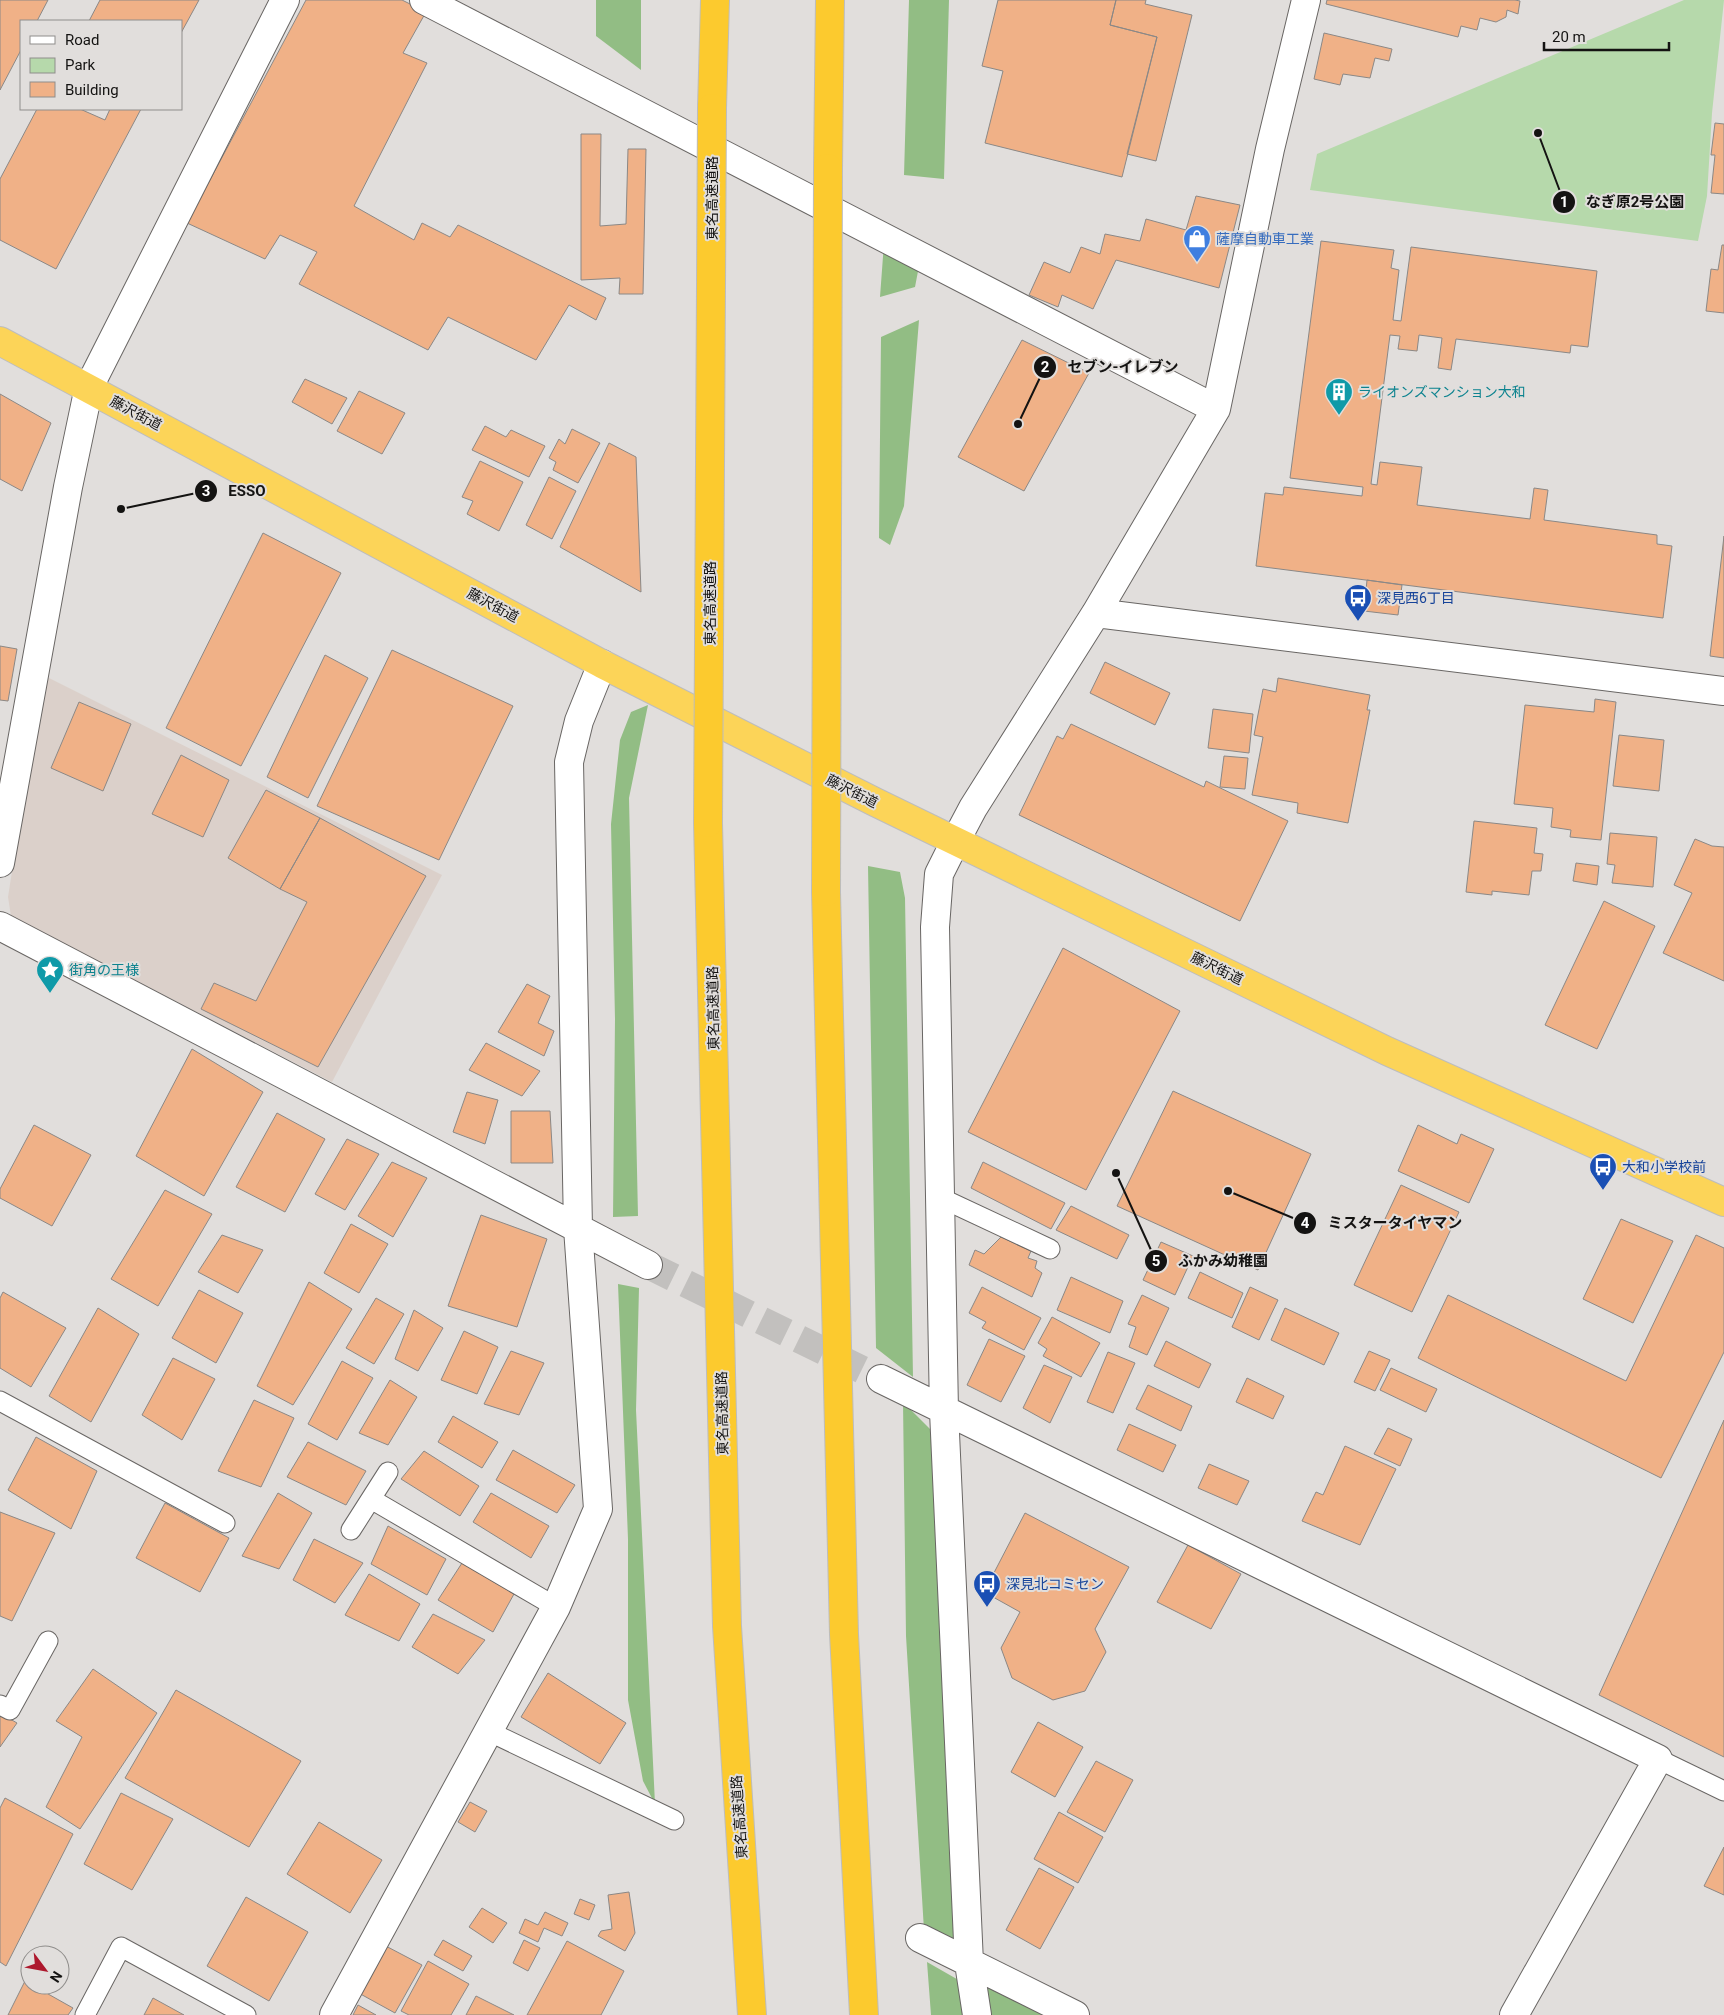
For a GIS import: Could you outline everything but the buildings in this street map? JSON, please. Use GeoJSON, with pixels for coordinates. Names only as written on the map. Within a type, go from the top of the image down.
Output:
{"type":"FeatureCollection","features":[{"type":"Feature","properties":{"kind":"highway","name":"東名高速道路"},"geometry":{"type":"LineString","coordinates":[[715,0],[712,108],[708,823],[727,1626],[752,2015]]}},
{"type":"Feature","properties":{"kind":"highway"},"geometry":{"type":"LineString","coordinates":[[830,0],[826,892],[844,1634],[864,2015]]}},
{"type":"Feature","properties":{"kind":"highway","name":"藤沢街道"},"geometry":{"type":"LineString","coordinates":[[0,341],[90,387],[602,664],[955,842],[1387,1051],[1724,1202]]}},
{"type":"Feature","properties":{"kind":"street"},"geometry":{"type":"LineString","coordinates":[[0,863],[68,486],[90,387],[285,0]]}},
{"type":"Feature","properties":{"kind":"street"},"geometry":{"type":"LineString","coordinates":[[424,0],[1216,409]]}},
{"type":"Feature","properties":{"kind":"street"},"geometry":{"type":"LineString","coordinates":[[978,2015],[969,1963],[944,1410],[935,927],[939,874],[973,808],[1096,613],[1216,409],[1270,149],[1306,0]]}},
{"type":"Feature","properties":{"kind":"street"},"geometry":{"type":"LineString","coordinates":[[1096,613],[1724,691]]}},
{"type":"Feature","properties":{"kind":"street"},"geometry":{"type":"LineString","coordinates":[[334,2015],[490,1732],[556,1607],[598,1509],[578,1228],[570,762],[579,721],[602,664]]}},
{"type":"Feature","properties":{"kind":"street"},"geometry":{"type":"LineString","coordinates":[[0,926],[648,1264]]}},
{"type":"Feature","properties":{"kind":"street"},"geometry":{"type":"LineString","coordinates":[[881,1379],[1658,1759],[1514,2015]]}},
{"type":"Feature","properties":{"kind":"street"},"geometry":{"type":"LineString","coordinates":[[920,1938],[1075,2015]]}},
{"type":"Feature","properties":{"kind":"lane"},"geometry":{"type":"LineString","coordinates":[[939,1197],[1050,1249]]}},
{"type":"Feature","properties":{"kind":"lane"},"geometry":{"type":"LineString","coordinates":[[0,1401],[225,1523]]}},
{"type":"Feature","properties":{"kind":"lane"},"geometry":{"type":"LineString","coordinates":[[352,1530],[388,1472]]}},
{"type":"Feature","properties":{"kind":"lane"},"geometry":{"type":"LineString","coordinates":[[371,1499],[556,1607]]}},
{"type":"Feature","properties":{"kind":"lane"},"geometry":{"type":"LineString","coordinates":[[0,1705],[10,1710],[48,1642]]}},
{"type":"Feature","properties":{"kind":"lane"},"geometry":{"type":"LineString","coordinates":[[490,1732],[674,1820]]}},
{"type":"Feature","properties":{"kind":"lane"},"geometry":{"type":"LineString","coordinates":[[1658,1759],[1724,1791]]}},
{"type":"Feature","properties":{"kind":"lane"},"geometry":{"type":"LineString","coordinates":[[85,2015],[121,1947],[246,2015]]}},
{"type":"Feature","properties":{"kind":"shaded area"},"geometry":{"type":"Polygon","coordinates":[[[43,675],[442,875],[332,1082],[11,916],[8,897],[43,675]]]}},
{"type":"Feature","properties":{"kind":"green space"},"geometry":{"type":"Polygon","coordinates":[[[596,0],[641,0],[641,70],[596,36],[596,0]]]}},
{"type":"Feature","properties":{"kind":"green space"},"geometry":{"type":"Polygon","coordinates":[[[909,0],[949,0],[944,179],[904,175],[909,0]]]}},
{"type":"Feature","properties":{"kind":"green space"},"geometry":{"type":"Polygon","coordinates":[[[1684,0],[1724,0],[1712,113],[1707,196],[1698,241],[1310,190],[1317,154],[1684,0]]]}},
{"type":"Feature","properties":{"kind":"green space"},"geometry":{"type":"Polygon","coordinates":[[[884,243],[919,266],[915,287],[880,297],[884,243]]]}},
{"type":"Feature","properties":{"kind":"green space"},"geometry":{"type":"Polygon","coordinates":[[[919,320],[904,506],[890,545],[879,538],[881,337],[919,320]]]}},
{"type":"Feature","properties":{"kind":"green space"},"geometry":{"type":"Polygon","coordinates":[[[648,705],[629,798],[638,1216],[613,1217],[615,1019],[611,824],[620,740],[631,712],[648,705]]]}},
{"type":"Feature","properties":{"kind":"green space"},"geometry":{"type":"Polygon","coordinates":[[[868,866],[900,872],[905,898],[913,1377],[876,1348],[868,866]]]}},
{"type":"Feature","properties":{"kind":"green space"},"geometry":{"type":"Polygon","coordinates":[[[618,1284],[639,1288],[636,1410],[655,1804],[643,1781],[628,1700],[628,1539],[618,1284]]]}},
{"type":"Feature","properties":{"kind":"green space"},"geometry":{"type":"Polygon","coordinates":[[[903,1402],[933,1432],[960,1942],[924,1930],[906,1636],[903,1402]]]}},
{"type":"Feature","properties":{"kind":"green space"},"geometry":{"type":"Polygon","coordinates":[[[927,1962],[969,1986],[972,2015],[931,2015],[927,1962]]]}},
{"type":"Feature","properties":{"kind":"green space"},"geometry":{"type":"Polygon","coordinates":[[[969,1963],[1054,2015],[981,2015],[969,1963]]]}},
{"type":"Feature","properties":{"kind":"tunnel"},"geometry":{"type":"LineString","coordinates":[[648,1265],[881,1379]]}},
{"type":"Feature","properties":{"kind":"place","name":"なぎ原2号公園"},"geometry":{"type":"Point","coordinates":[1538,133]}},
{"type":"Feature","properties":{"kind":"place","name":"薩摩自動車工業"},"geometry":{"type":"Point","coordinates":[1197,263]}},
{"type":"Feature","properties":{"kind":"place","name":"ライオンズマンション大和"},"geometry":{"type":"Point","coordinates":[1339,416]}},
{"type":"Feature","properties":{"kind":"place","name":"セブン-イレブン"},"geometry":{"type":"Point","coordinates":[1018,424]}},
{"type":"Feature","properties":{"kind":"place","name":"ESSO"},"geometry":{"type":"Point","coordinates":[121,509]}},
{"type":"Feature","properties":{"kind":"place","name":"深見西6丁目"},"geometry":{"type":"Point","coordinates":[1358,622]}},
{"type":"Feature","properties":{"kind":"place","name":"街角の王様"},"geometry":{"type":"Point","coordinates":[50,994]}},
{"type":"Feature","properties":{"kind":"place","name":"ふかみ幼稚園"},"geometry":{"type":"Point","coordinates":[1116,1173]}},
{"type":"Feature","properties":{"kind":"place","name":"ミスタータイヤマン"},"geometry":{"type":"Point","coordinates":[1228,1191]}},
{"type":"Feature","properties":{"kind":"place","name":"大和小学校前"},"geometry":{"type":"Point","coordinates":[1603,1191]}},
{"type":"Feature","properties":{"kind":"place","name":"深見北コミセン"},"geometry":{"type":"Point","coordinates":[987,1608]}}]}
